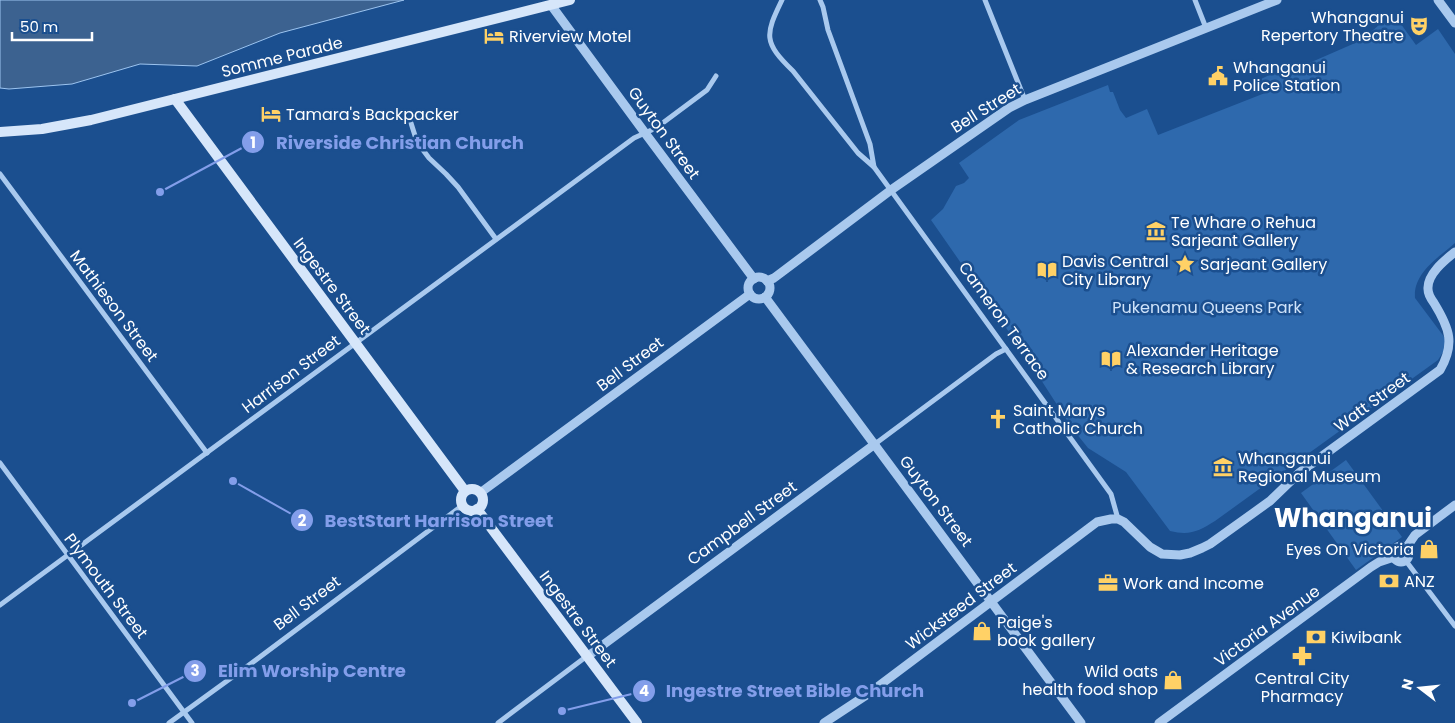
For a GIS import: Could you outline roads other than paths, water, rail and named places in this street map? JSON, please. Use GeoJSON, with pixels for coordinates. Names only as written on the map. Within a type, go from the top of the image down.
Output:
{"type":"FeatureCollection","features":[{"type":"Feature","properties":{"kind":"main road","name":"Somme Parade"},"geometry":{"type":"LineString","coordinates":[[0,132],[42,129],[68,124],[570,0]]}},
{"type":"Feature","properties":{"kind":"main road","name":"Ingestre Street"},"geometry":{"type":"LineString","coordinates":[[175,99],[465,491]]}},
{"type":"Feature","properties":{"kind":"main road"},"geometry":{"type":"LineString","coordinates":[[472,489],[480,493],[482,500],[477,509],[468,510],[462,505],[462,496],[465,491],[472,489]]}},
{"type":"Feature","properties":{"kind":"main road","name":"Ingestre Street"},"geometry":{"type":"LineString","coordinates":[[477,509],[637,723]]}},
{"type":"Feature","properties":{"kind":"street","name":"Cameron Terrace"},"geometry":{"type":"LineString","coordinates":[[782,0],[770,29],[770,40],[784,62],[858,153],[874,167],[891,190],[1111,494],[1118,519]]}},
{"type":"Feature","properties":{"kind":"street"},"geometry":{"type":"LineString","coordinates":[[820,0],[824,7],[828,30],[870,144],[874,167]]}},
{"type":"Feature","properties":{"kind":"street"},"geometry":{"type":"LineString","coordinates":[[985,0],[1025,100]]}},
{"type":"Feature","properties":{"kind":"street"},"geometry":{"type":"LineString","coordinates":[[1195,0],[1206,28]]}},
{"type":"Feature","properties":{"kind":"street","name":"Bell Street"},"geometry":{"type":"LineString","coordinates":[[767,282],[991,119],[1025,100],[1277,0]]}},
{"type":"Feature","properties":{"kind":"street"},"geometry":{"type":"LineString","coordinates":[[1438,0],[1455,22]]}},
{"type":"Feature","properties":{"kind":"street","name":"Guyton Street"},"geometry":{"type":"LineString","coordinates":[[551,5],[754,279]]}},
{"type":"Feature","properties":{"kind":"street","name":"Harrison Street"},"geometry":{"type":"LineString","coordinates":[[0,605],[634,138],[656,128],[708,90],[716,76]]}},
{"type":"Feature","properties":{"kind":"street"},"geometry":{"type":"LineString","coordinates":[[411,123],[417,142],[428,158],[458,188],[496,239]]}},
{"type":"Feature","properties":{"kind":"street","name":"Mathieson Street"},"geometry":{"type":"LineString","coordinates":[[0,174],[207,453]]}},
{"type":"Feature","properties":{"kind":"street"},"geometry":{"type":"LineString","coordinates":[[1455,252],[1435,271],[1428,288],[1430,297],[1452,330],[1455,341]]}},
{"type":"Feature","properties":{"kind":"street"},"geometry":{"type":"LineString","coordinates":[[762,278],[767,282],[770,288],[765,297],[755,298],[750,294],[748,290],[749,284],[754,279],[762,278]]}},
{"type":"Feature","properties":{"kind":"street","name":"Bell Street"},"geometry":{"type":"LineString","coordinates":[[480,493],[750,294]]}},
{"type":"Feature","properties":{"kind":"street","name":"Guyton Street"},"geometry":{"type":"LineString","coordinates":[[765,297],[1081,723]]}},
{"type":"Feature","properties":{"kind":"street","name":"Watt Street"},"geometry":{"type":"LineString","coordinates":[[1118,519],[1129,526],[1154,551],[1162,554],[1190,553],[1210,544],[1270,500],[1299,473],[1440,370],[1453,355],[1455,341]]}},
{"type":"Feature","properties":{"kind":"street","name":"Campbell Street"},"geometry":{"type":"LineString","coordinates":[[498,723],[996,354],[1006,349]]}},
{"type":"Feature","properties":{"kind":"street","name":"Plymouth Street"},"geometry":{"type":"LineString","coordinates":[[0,464],[192,723]]}},
{"type":"Feature","properties":{"kind":"street","name":"Bell Street"},"geometry":{"type":"LineString","coordinates":[[169,723],[462,505]]}},
{"type":"Feature","properties":{"kind":"street"},"geometry":{"type":"LineString","coordinates":[[1406,548],[1415,535],[1455,505]]}},
{"type":"Feature","properties":{"kind":"street","name":"Wicksteed Street"},"geometry":{"type":"LineString","coordinates":[[824,723],[868,694],[1097,522],[1118,519]]}},
{"type":"Feature","properties":{"kind":"street"},"geometry":{"type":"LineString","coordinates":[[1401,546],[1406,548],[1409,554],[1406,561],[1399,562],[1394,557],[1396,548],[1401,546]]}},
{"type":"Feature","properties":{"kind":"street","name":"Victoria Avenue"},"geometry":{"type":"LineString","coordinates":[[1159,723],[1371,567],[1394,557]]}},
{"type":"Feature","properties":{"kind":"street"},"geometry":{"type":"LineString","coordinates":[[1406,561],[1455,626]]}},
{"type":"Feature","properties":{"kind":"place","name":"Whanganui Repertory Theatre"},"geometry":{"type":"Point","coordinates":[1419,26]}},
{"type":"Feature","properties":{"kind":"place","name":"Riverview Motel"},"geometry":{"type":"Point","coordinates":[494,36]}},
{"type":"Feature","properties":{"kind":"place","name":"Whanganui Police Station"},"geometry":{"type":"Point","coordinates":[1218,76]}},
{"type":"Feature","properties":{"kind":"place","name":"Tamara's Backpacker"},"geometry":{"type":"Point","coordinates":[271,114]}},
{"type":"Feature","properties":{"kind":"place","name":"Riverside Christian Church"},"geometry":{"type":"Point","coordinates":[160,192]}},
{"type":"Feature","properties":{"kind":"place","name":"Te Whare o Rehua Sarjeant Gallery"},"geometry":{"type":"Point","coordinates":[1156,231]}},
{"type":"Feature","properties":{"kind":"place","name":"Sarjeant Gallery"},"geometry":{"type":"Point","coordinates":[1185,264]}},
{"type":"Feature","properties":{"kind":"place","name":"Davis Central City Library"},"geometry":{"type":"Point","coordinates":[1047,270]}},
{"type":"Feature","properties":{"kind":"place","name":"Alexander Heritage & Research Library"},"geometry":{"type":"Point","coordinates":[1111,359]}},
{"type":"Feature","properties":{"kind":"place","name":"Saint Marys Catholic Church"},"geometry":{"type":"Point","coordinates":[998,419]}},
{"type":"Feature","properties":{"kind":"place","name":"Whanganui Regional Museum"},"geometry":{"type":"Point","coordinates":[1223,467]}},
{"type":"Feature","properties":{"kind":"place","name":"BestStart Harrison Street"},"geometry":{"type":"Point","coordinates":[233,481]}},
{"type":"Feature","properties":{"kind":"place","name":"Eyes On Victoria"},"geometry":{"type":"Point","coordinates":[1429,549]}},
{"type":"Feature","properties":{"kind":"place","name":"ANZ"},"geometry":{"type":"Point","coordinates":[1389,581]}},
{"type":"Feature","properties":{"kind":"place","name":"Work and Income"},"geometry":{"type":"Point","coordinates":[1108,583]}},
{"type":"Feature","properties":{"kind":"place","name":"Paige's book gallery"},"geometry":{"type":"Point","coordinates":[982,631]}},
{"type":"Feature","properties":{"kind":"place","name":"Kiwibank"},"geometry":{"type":"Point","coordinates":[1316,637]}},
{"type":"Feature","properties":{"kind":"place","name":"Central City Pharmacy"},"geometry":{"type":"Point","coordinates":[1302,656]}},
{"type":"Feature","properties":{"kind":"place","name":"Wild oats health food shop"},"geometry":{"type":"Point","coordinates":[1173,680]}},
{"type":"Feature","properties":{"kind":"place","name":"Elim Worship Centre"},"geometry":{"type":"Point","coordinates":[132,703]}},
{"type":"Feature","properties":{"kind":"place","name":"Ingestre Street Bible Church"},"geometry":{"type":"Point","coordinates":[562,711]}},
{"type":"Feature","properties":{"kind":"district","name":"Whanganui"},"geometry":{"type":"Point","coordinates":[1353,518]}},
{"type":"Feature","properties":{"kind":"park label","name":"Pukenamu Queens Park"},"geometry":{"type":"Point","coordinates":[1207,307]}}]}
